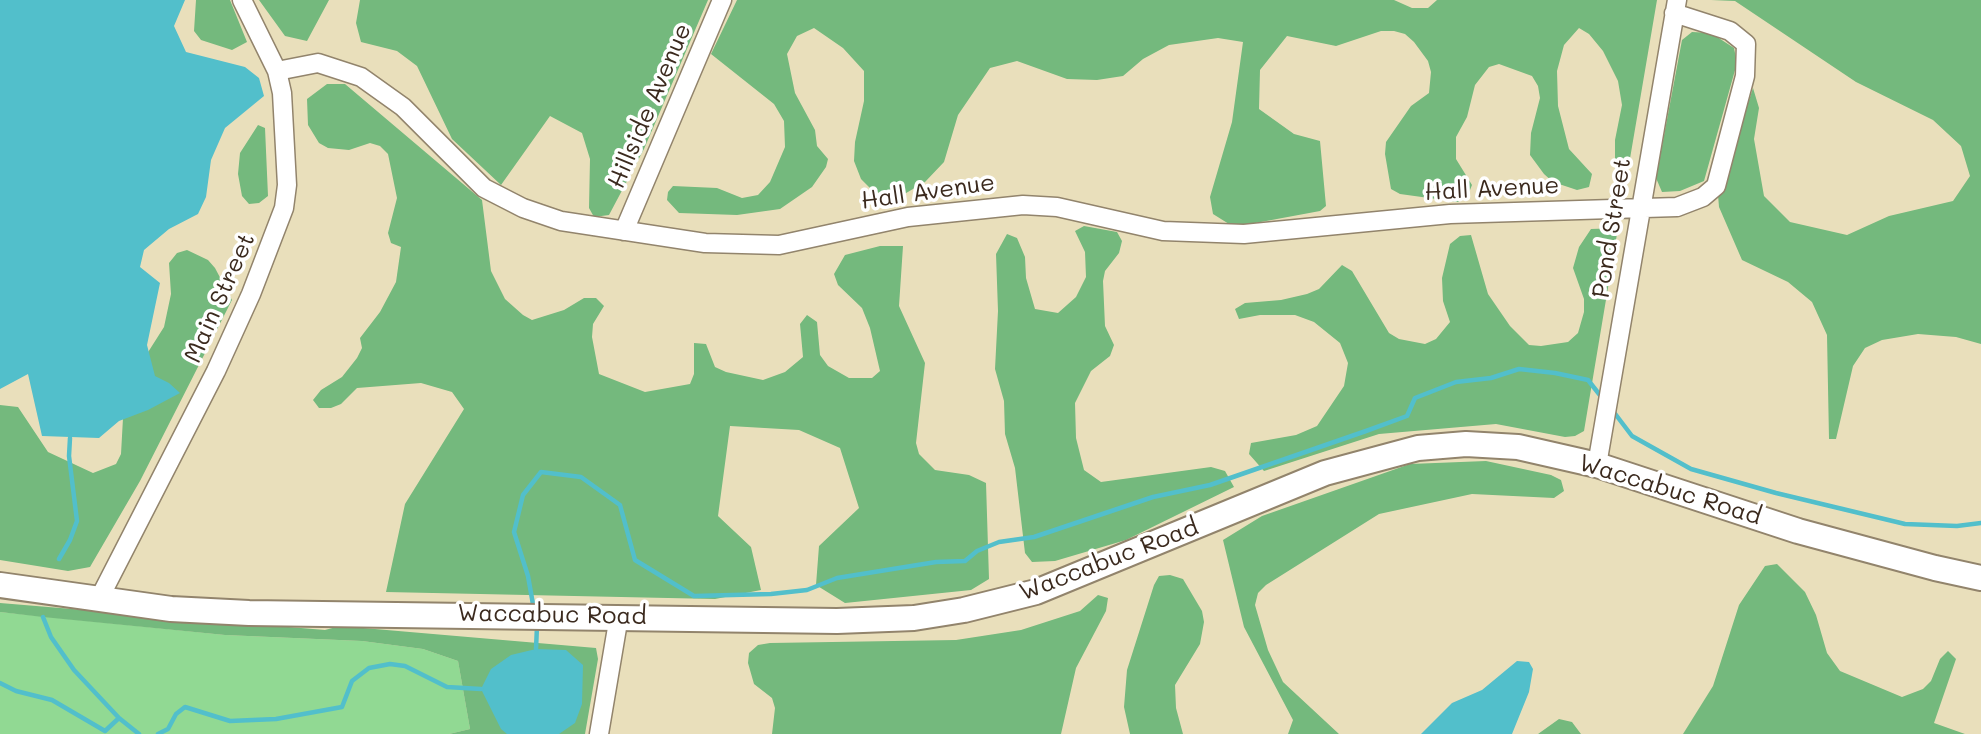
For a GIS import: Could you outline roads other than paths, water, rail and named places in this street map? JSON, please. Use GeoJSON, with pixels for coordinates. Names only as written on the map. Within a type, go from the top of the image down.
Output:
{"type":"FeatureCollection","features":[{"type":"Feature","properties":{"kind":"main road","name":"Waccabuc Road"},"geometry":{"type":"LineString","coordinates":[[0,585],[171,609],[249,613],[837,621],[914,618],[964,610],[1059,584],[1325,473],[1418,448],[1466,444],[1518,447],[1597,464],[1798,531],[1981,578]]}},
{"type":"Feature","properties":{"kind":"street","name":"Main Street"},"geometry":{"type":"LineString","coordinates":[[99,599],[215,371],[251,294],[284,208],[286,147],[282,93],[277,71],[242,0]]}},
{"type":"Feature","properties":{"kind":"street","name":"Hillside Avenue"},"geometry":{"type":"LineString","coordinates":[[624,231],[722,0]]}},
{"type":"Feature","properties":{"kind":"street","name":"Hall Avenue"},"geometry":{"type":"LineString","coordinates":[[277,71],[318,63],[361,77],[403,107],[484,188],[523,208],[561,221],[705,243],[779,245],[908,216],[1023,205],[1057,207],[1163,232],[1244,234],[1450,214],[1677,207],[1703,197],[1716,186],[1745,76],[1746,44],[1730,31],[1676,6]]}},
{"type":"Feature","properties":{"kind":"street","name":"Pond Street"},"geometry":{"type":"LineString","coordinates":[[1597,464],[1639,208],[1676,6]]}},
{"type":"Feature","properties":{"kind":"street"},"geometry":{"type":"LineString","coordinates":[[599,734],[620,617]]}},
{"type":"Feature","properties":{"kind":"water"},"geometry":{"type":"Polygon","coordinates":[[[0,0],[185,0],[174,26],[186,52],[245,67],[259,78],[264,96],[225,128],[211,160],[206,197],[198,214],[169,229],[144,250],[140,267],[160,283],[147,345],[155,376],[180,393],[148,410],[119,421],[99,438],[42,436],[28,374],[0,389],[0,0]]]}},
{"type":"Feature","properties":{"kind":"water"},"geometry":{"type":"Polygon","coordinates":[[[536,649],[566,650],[583,665],[582,704],[575,723],[559,734],[507,734],[501,729],[481,689],[491,669],[511,655],[536,649]]]}},
{"type":"Feature","properties":{"kind":"water"},"geometry":{"type":"Polygon","coordinates":[[[1517,661],[1529,662],[1533,669],[1529,692],[1512,734],[1421,734],[1452,703],[1482,690],[1517,661]]]}},
{"type":"Feature","properties":{"kind":"waterway"},"geometry":{"type":"LineString","coordinates":[[534,610],[528,576],[514,532],[523,495],[541,472],[581,477],[620,505],[635,560],[694,596],[771,594],[807,590],[837,578],[936,562],[965,561],[977,551],[999,542],[1034,537],[1153,497],[1210,485],[1366,431],[1407,416],[1415,398],[1456,382],[1491,378],[1519,369],[1555,373],[1588,380],[1603,399]]}},
{"type":"Feature","properties":{"kind":"waterway"},"geometry":{"type":"LineString","coordinates":[[1613,411],[1632,436],[1691,469],[1905,524],[1957,526],[1981,523]]}},
{"type":"Feature","properties":{"kind":"waterway"},"geometry":{"type":"LineString","coordinates":[[59,559],[77,521],[69,456],[70,438]]}},
{"type":"Feature","properties":{"kind":"waterway"},"geometry":{"type":"LineString","coordinates":[[43,617],[51,637],[74,670],[119,718]]}},
{"type":"Feature","properties":{"kind":"waterway"},"geometry":{"type":"LineString","coordinates":[[536,649],[537,626]]}},
{"type":"Feature","properties":{"kind":"waterway"},"geometry":{"type":"LineString","coordinates":[[158,734],[168,729],[176,714],[185,707],[230,721],[276,719],[342,707],[352,681],[369,668],[390,664],[405,666],[447,687],[481,689]]}},
{"type":"Feature","properties":{"kind":"waterway"},"geometry":{"type":"LineString","coordinates":[[0,683],[16,691],[52,700],[105,731],[119,718],[139,734]]}}]}
